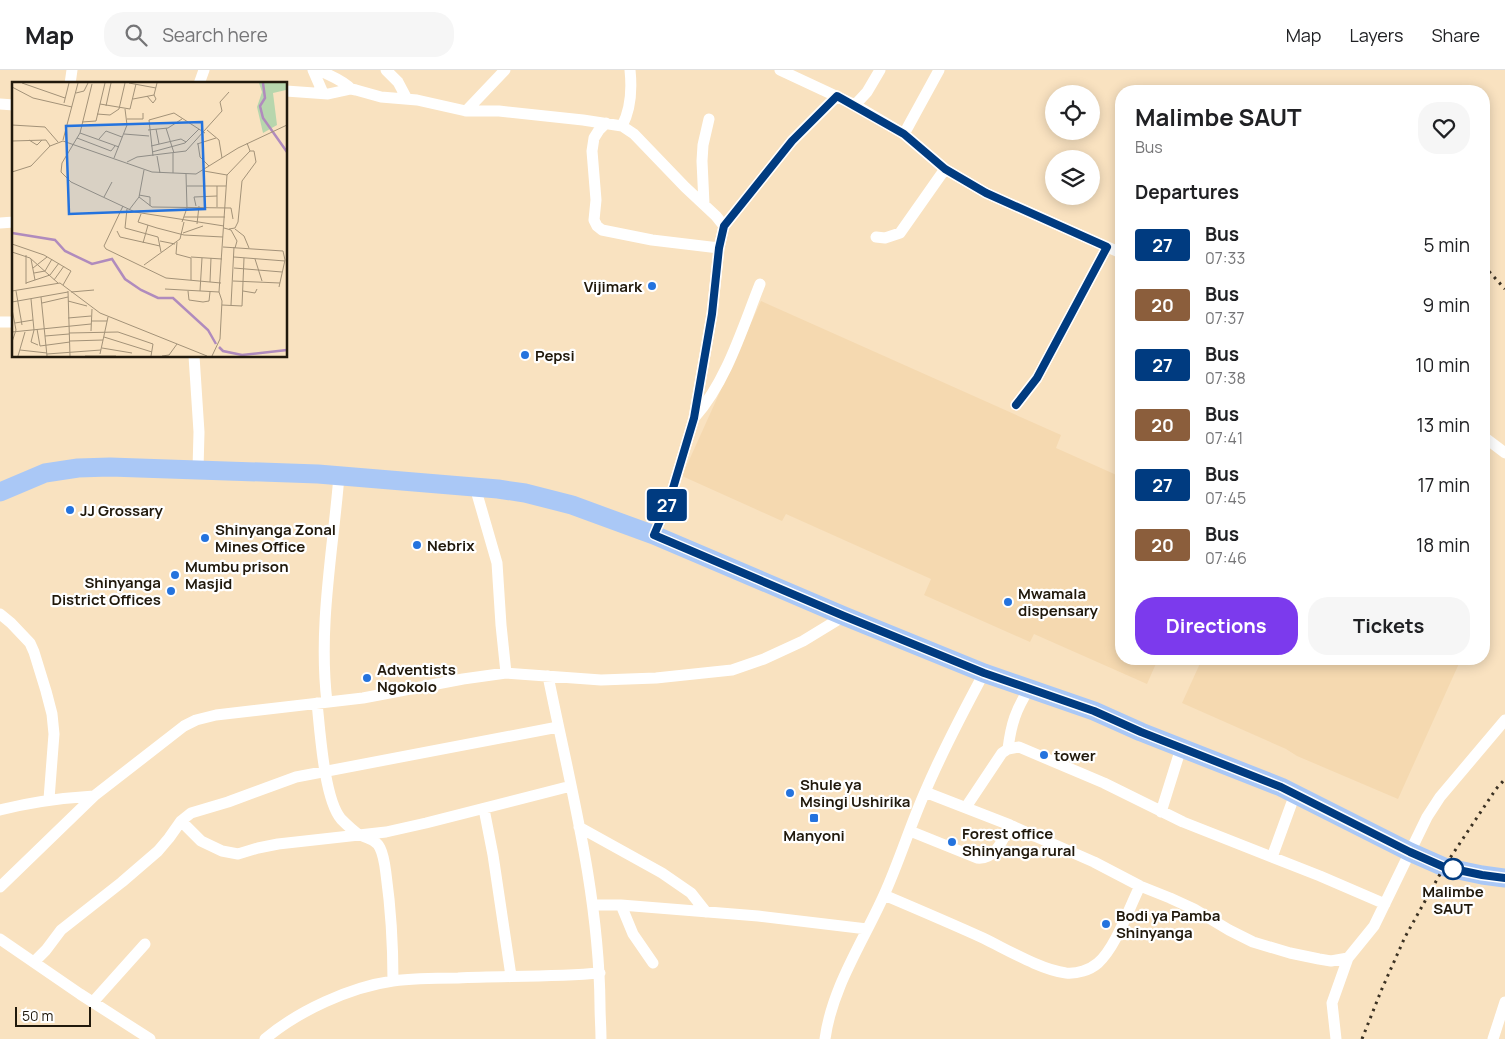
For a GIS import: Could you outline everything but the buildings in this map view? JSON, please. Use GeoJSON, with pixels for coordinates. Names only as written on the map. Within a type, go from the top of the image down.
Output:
{"type":"FeatureCollection","features":[{"type":"Feature","properties":{"kind":"highway"},"geometry":{"type":"LineString","coordinates":[[0,492],[45,473],[78,468],[198,469],[318,474],[475,487],[525,493],[553,500],[654,535],[984,673],[1094,711],[1295,794],[1444,867],[1505,878]]}},
{"type":"Feature","properties":{"kind":"street"},"geometry":{"type":"LineString","coordinates":[[200,82],[204,70]]}},
{"type":"Feature","properties":{"kind":"street"},"geometry":{"type":"LineString","coordinates":[[313,70],[323,93]]}},
{"type":"Feature","properties":{"kind":"street"},"geometry":{"type":"LineString","coordinates":[[319,70],[339,80],[351,89]]}},
{"type":"Feature","properties":{"kind":"street"},"geometry":{"type":"LineString","coordinates":[[386,70],[398,82],[407,99]]}},
{"type":"Feature","properties":{"kind":"street"},"geometry":{"type":"LineString","coordinates":[[466,111],[505,70]]}},
{"type":"Feature","properties":{"kind":"street"},"geometry":{"type":"LineString","coordinates":[[622,126],[627,116],[630,96],[630,70]]}},
{"type":"Feature","properties":{"kind":"street"},"geometry":{"type":"LineString","coordinates":[[780,70],[855,105],[904,134],[945,169],[986,193],[1115,250]]}},
{"type":"Feature","properties":{"kind":"street"},"geometry":{"type":"LineString","coordinates":[[855,105],[868,92],[880,70]]}},
{"type":"Feature","properties":{"kind":"street"},"geometry":{"type":"LineString","coordinates":[[904,134],[939,70]]}},
{"type":"Feature","properties":{"kind":"street"},"geometry":{"type":"LineString","coordinates":[[288,91],[323,93],[351,89],[381,97],[407,99],[466,111],[500,111],[622,126],[634,134],[724,226]]}},
{"type":"Feature","properties":{"kind":"street"},"geometry":{"type":"LineString","coordinates":[[654,535],[671,495],[694,418],[712,314],[719,248],[724,226],[792,141],[837,96]]}},
{"type":"Feature","properties":{"kind":"street"},"geometry":{"type":"LineString","coordinates":[[704,204],[702,161],[703,145],[709,119]]}},
{"type":"Feature","properties":{"kind":"street"},"geometry":{"type":"LineString","coordinates":[[606,124],[594,138],[592,151],[596,200],[594,220],[599,228],[652,240],[719,248]]}},
{"type":"Feature","properties":{"kind":"street"},"geometry":{"type":"LineString","coordinates":[[876,237],[885,238],[900,233],[945,169]]}},
{"type":"Feature","properties":{"kind":"street"},"geometry":{"type":"LineString","coordinates":[[1016,405],[1037,378],[1107,247]]}},
{"type":"Feature","properties":{"kind":"street"},"geometry":{"type":"LineString","coordinates":[[694,418],[710,400],[760,284]]}},
{"type":"Feature","properties":{"kind":"street"},"geometry":{"type":"LineString","coordinates":[[194,358],[199,432],[198,469]]}},
{"type":"Feature","properties":{"kind":"street"},"geometry":{"type":"LineString","coordinates":[[1490,442],[1505,453]]}},
{"type":"Feature","properties":{"kind":"street"},"geometry":{"type":"LineString","coordinates":[[339,476],[328,584],[324,648],[322,702],[325,770],[336,811],[344,822],[378,844],[383,855],[389,892],[393,981]]}},
{"type":"Feature","properties":{"kind":"street"},"geometry":{"type":"LineString","coordinates":[[475,487],[497,563],[506,673]]}},
{"type":"Feature","properties":{"kind":"street"},"geometry":{"type":"LineString","coordinates":[[0,614],[30,643],[46,690],[52,714],[54,734],[49,799]]}},
{"type":"Feature","properties":{"kind":"street"},"geometry":{"type":"LineString","coordinates":[[0,887],[94,796],[184,726],[196,720],[216,715],[363,698],[506,673],[601,680],[698,675],[732,670],[764,660],[803,641],[844,616]]}},
{"type":"Feature","properties":{"kind":"street"},"geometry":{"type":"LineString","coordinates":[[825,1039],[838,991],[884,896],[925,792],[984,673]]}},
{"type":"Feature","properties":{"kind":"street"},"geometry":{"type":"LineString","coordinates":[[548,676],[593,905],[600,973],[601,1039]]}},
{"type":"Feature","properties":{"kind":"street"},"geometry":{"type":"LineString","coordinates":[[1008,748],[1010,730],[1016,713],[1029,689]]}},
{"type":"Feature","properties":{"kind":"street"},"geometry":{"type":"LineString","coordinates":[[1336,1039],[1332,1003],[1348,958],[1374,926],[1427,817],[1440,797],[1505,720]]}},
{"type":"Feature","properties":{"kind":"street"},"geometry":{"type":"LineString","coordinates":[[34,962],[61,930],[158,851],[181,820],[191,813],[228,802],[296,777],[325,770],[558,727]]}},
{"type":"Feature","properties":{"kind":"street"},"geometry":{"type":"LineString","coordinates":[[966,807],[1002,753],[1008,748],[1019,747],[1121,791],[1183,822],[1385,904]]}},
{"type":"Feature","properties":{"kind":"street"},"geometry":{"type":"LineString","coordinates":[[1161,812],[1182,748]]}},
{"type":"Feature","properties":{"kind":"street"},"geometry":{"type":"LineString","coordinates":[[181,820],[201,841],[222,851],[238,854],[278,844],[386,832],[571,786]]}},
{"type":"Feature","properties":{"kind":"street"},"geometry":{"type":"LineString","coordinates":[[925,792],[1010,825],[1094,862],[1140,886],[1194,909],[1253,942],[1318,960],[1330,961],[1348,958]]}},
{"type":"Feature","properties":{"kind":"street"},"geometry":{"type":"LineString","coordinates":[[1272,857],[1295,794]]}},
{"type":"Feature","properties":{"kind":"street"},"geometry":{"type":"LineString","coordinates":[[0,810],[49,799],[94,796]]}},
{"type":"Feature","properties":{"kind":"street"},"geometry":{"type":"LineString","coordinates":[[484,808],[511,976]]}},
{"type":"Feature","properties":{"kind":"street"},"geometry":{"type":"LineString","coordinates":[[910,831],[982,859],[988,858],[993,853],[1010,825]]}},
{"type":"Feature","properties":{"kind":"street"},"geometry":{"type":"LineString","coordinates":[[579,827],[662,872],[691,893],[706,912]]}},
{"type":"Feature","properties":{"kind":"street"},"geometry":{"type":"LineString","coordinates":[[884,896],[983,938],[1047,968],[1067,973],[1090,969],[1098,963],[1107,952],[1122,925],[1140,886]]}},
{"type":"Feature","properties":{"kind":"street"},"geometry":{"type":"LineString","coordinates":[[593,905],[621,905],[758,916],[867,929]]}},
{"type":"Feature","properties":{"kind":"street"},"geometry":{"type":"LineString","coordinates":[[621,905],[633,934],[653,963]]}},
{"type":"Feature","properties":{"kind":"street"},"geometry":{"type":"LineString","coordinates":[[0,939],[150,1039]]}},
{"type":"Feature","properties":{"kind":"street"},"geometry":{"type":"LineString","coordinates":[[93,1002],[145,944]]}},
{"type":"Feature","properties":{"kind":"street"},"geometry":{"type":"LineString","coordinates":[[265,1039],[303,1014],[328,1002],[348,993],[393,981],[511,976],[564,976],[600,973]]}},
{"type":"Feature","properties":{"kind":"street"},"geometry":{"type":"LineString","coordinates":[[1493,1039],[1505,1002]]}},
{"type":"Feature","properties":{"kind":"shaded area"},"geometry":{"type":"Polygon","coordinates":[[[761,301],[1061,435],[1056,448],[1115,474],[1115,665],[1155,665],[1147,684],[1034,634],[1030,642],[924,595],[931,579],[786,514],[782,521],[682,476],[761,301]]]}},
{"type":"Feature","properties":{"kind":"shaded area"},"geometry":{"type":"Polygon","coordinates":[[[1199,665],[1458,665],[1398,799],[1297,756],[1286,749],[1182,703],[1199,665]]]}},
{"type":"Feature","properties":{"kind":"railway"},"geometry":{"type":"LineString","coordinates":[[1490,273],[1505,289]]}},
{"type":"Feature","properties":{"kind":"railway"},"geometry":{"type":"LineString","coordinates":[[1362,1039],[1405,937],[1444,867],[1496,789],[1505,779]]}},
{"type":"Feature","properties":{"kind":"bus line","name":"27"},"geometry":{"type":"LineString","coordinates":[[1016,405],[1037,378],[1107,247],[986,193],[945,169],[904,134],[837,96],[792,141],[724,226],[719,248],[712,314],[694,418],[671,495],[654,535],[984,673],[1094,711],[1141,732],[1281,787],[1410,852],[1444,867],[1505,878]]}},
{"type":"Feature","properties":{"kind":"place","name":"Vijimark"},"geometry":{"type":"Point","coordinates":[652,286]}},
{"type":"Feature","properties":{"kind":"place","name":"Pepsi"},"geometry":{"type":"Point","coordinates":[525,355]}},
{"type":"Feature","properties":{"kind":"place","name":"JJ Grossary"},"geometry":{"type":"Point","coordinates":[70,510]}},
{"type":"Feature","properties":{"kind":"place","name":"Shinyanga Zonal Mines Office"},"geometry":{"type":"Point","coordinates":[205,538]}},
{"type":"Feature","properties":{"kind":"place","name":"Nebrix"},"geometry":{"type":"Point","coordinates":[417,545]}},
{"type":"Feature","properties":{"kind":"place","name":"Mumbu prison Masjid"},"geometry":{"type":"Point","coordinates":[175,575]}},
{"type":"Feature","properties":{"kind":"place","name":"Shinyanga District Offices"},"geometry":{"type":"Point","coordinates":[171,591]}},
{"type":"Feature","properties":{"kind":"place","name":"Mwamala dispensary"},"geometry":{"type":"Point","coordinates":[1008,602]}},
{"type":"Feature","properties":{"kind":"place","name":"Adventists Ngokolo"},"geometry":{"type":"Point","coordinates":[367,678]}},
{"type":"Feature","properties":{"kind":"place","name":"tower"},"geometry":{"type":"Point","coordinates":[1044,755]}},
{"type":"Feature","properties":{"kind":"place","name":"Shule ya Msingi Ushirika"},"geometry":{"type":"Point","coordinates":[790,793]}},
{"type":"Feature","properties":{"kind":"place","name":"Manyoni"},"geometry":{"type":"Point","coordinates":[814,818]}},
{"type":"Feature","properties":{"kind":"place","name":"Forest office Shinyanga rural"},"geometry":{"type":"Point","coordinates":[952,842]}},
{"type":"Feature","properties":{"kind":"place","name":"Malimbe SAUT"},"geometry":{"type":"Point","coordinates":[1453,869]}},
{"type":"Feature","properties":{"kind":"place","name":"Bodi ya Pamba Shinyanga"},"geometry":{"type":"Point","coordinates":[1106,924]}}]}
